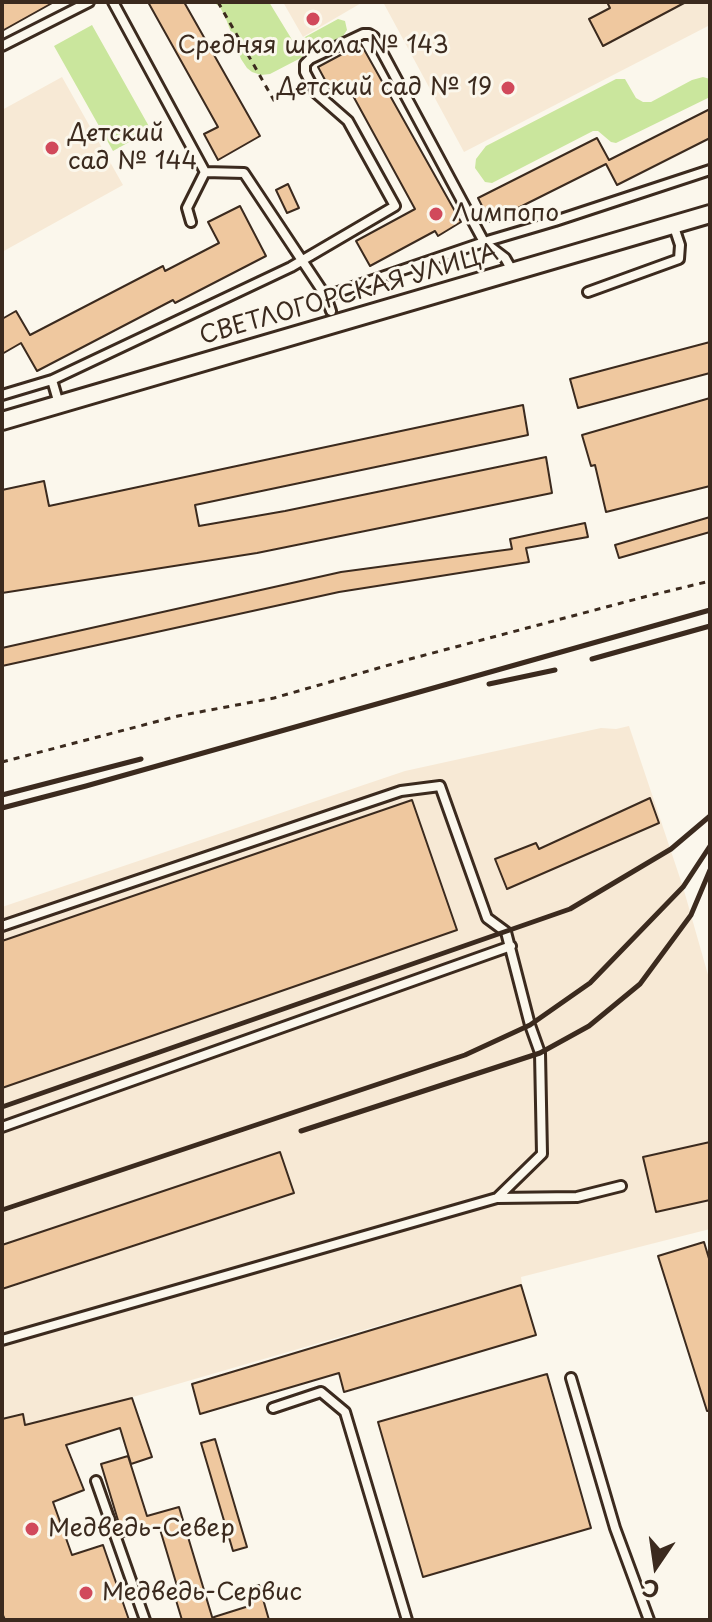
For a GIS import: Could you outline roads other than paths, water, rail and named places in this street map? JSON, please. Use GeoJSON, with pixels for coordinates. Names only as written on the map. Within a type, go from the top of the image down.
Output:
{"type":"FeatureCollection","features":[{"type":"Feature","properties":{"kind":"street","name":"СВЕТЛОГОРСКАЯ УЛИЦА"},"geometry":{"type":"LineString","coordinates":[[2,421],[710,214]]}},
{"type":"Feature","properties":{"kind":"lane"},"geometry":{"type":"LineString","coordinates":[[2,46],[89,2]]}},
{"type":"Feature","properties":{"kind":"lane"},"geometry":{"type":"LineString","coordinates":[[113,2],[205,172]]}},
{"type":"Feature","properties":{"kind":"lane"},"geometry":{"type":"LineString","coordinates":[[2,395],[52,380],[303,260],[395,206],[348,121],[316,93],[305,72],[305,64],[310,59],[363,34],[374,37],[484,242],[505,258],[513,273]]}},
{"type":"Feature","properties":{"kind":"lane"},"geometry":{"type":"LineString","coordinates":[[326,296],[710,170]]}},
{"type":"Feature","properties":{"kind":"lane"},"geometry":{"type":"LineString","coordinates":[[191,222],[187,208],[205,172]]}},
{"type":"Feature","properties":{"kind":"lane"},"geometry":{"type":"LineString","coordinates":[[205,172],[244,173],[326,296],[334,324]]}},
{"type":"Feature","properties":{"kind":"lane"},"geometry":{"type":"LineString","coordinates":[[588,292],[679,259],[680,245],[673,224]]}},
{"type":"Feature","properties":{"kind":"lane"},"geometry":{"type":"LineString","coordinates":[[52,380],[59,404]]}},
{"type":"Feature","properties":{"kind":"lane"},"geometry":{"type":"LineString","coordinates":[[2,926],[401,791],[440,786],[487,918],[506,932],[540,1053],[542,1154],[497,1198]]}},
{"type":"Feature","properties":{"kind":"lane"},"geometry":{"type":"LineString","coordinates":[[2,1127],[511,946]]}},
{"type":"Feature","properties":{"kind":"lane"},"geometry":{"type":"LineString","coordinates":[[2,1340],[497,1198],[577,1197],[621,1186]]}},
{"type":"Feature","properties":{"kind":"lane"},"geometry":{"type":"LineString","coordinates":[[571,1378],[615,1528],[649,1620]]}},
{"type":"Feature","properties":{"kind":"lane"},"geometry":{"type":"LineString","coordinates":[[273,1408],[321,1392],[345,1412],[407,1620]]}},
{"type":"Feature","properties":{"kind":"lane"},"geometry":{"type":"LineString","coordinates":[[96,1481],[145,1620]]}},
{"type":"Feature","properties":{"kind":"railway"},"geometry":{"type":"LineString","coordinates":[[2,808],[710,610]]}},
{"type":"Feature","properties":{"kind":"railway"},"geometry":{"type":"LineString","coordinates":[[592,659],[710,626]]}},
{"type":"Feature","properties":{"kind":"railway"},"geometry":{"type":"LineString","coordinates":[[489,684],[555,670]]}},
{"type":"Feature","properties":{"kind":"railway"},"geometry":{"type":"LineString","coordinates":[[2,795],[141,759]]}},
{"type":"Feature","properties":{"kind":"railway"},"geometry":{"type":"LineString","coordinates":[[2,1107],[570,909],[671,849],[710,816]]}},
{"type":"Feature","properties":{"kind":"railway"},"geometry":{"type":"LineString","coordinates":[[2,1210],[465,1055],[530,1025],[590,983],[683,887],[710,846]]}},
{"type":"Feature","properties":{"kind":"railway"},"geometry":{"type":"LineString","coordinates":[[301,1131],[540,1053],[589,1026],[640,984],[691,915],[710,870]]}},
{"type":"Feature","properties":{"kind":"place","name":"Средняя школа № 143"},"geometry":{"type":"Point","coordinates":[313,19]}},
{"type":"Feature","properties":{"kind":"place","name":"Детский сад № 19"},"geometry":{"type":"Point","coordinates":[508,88]}},
{"type":"Feature","properties":{"kind":"place","name":"Детский сад № 144"},"geometry":{"type":"Point","coordinates":[52,148]}},
{"type":"Feature","properties":{"kind":"place","name":"Лимпопо"},"geometry":{"type":"Point","coordinates":[436,214]}},
{"type":"Feature","properties":{"kind":"place","name":"Медведь-Север"},"geometry":{"type":"Point","coordinates":[32,1529]}},
{"type":"Feature","properties":{"kind":"place","name":"Медведь-Сервис"},"geometry":{"type":"Point","coordinates":[86,1593]}}]}
